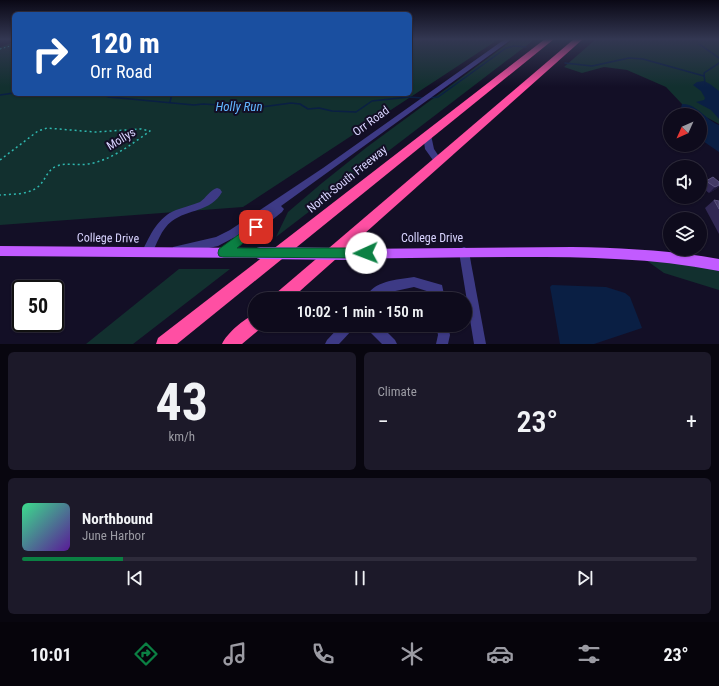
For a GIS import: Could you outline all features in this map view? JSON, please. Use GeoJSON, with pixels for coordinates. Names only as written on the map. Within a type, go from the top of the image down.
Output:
{"type":"FeatureCollection","features":[{"type":"Feature","properties":{"kind":"highway","name":"North-South Freeway"},"geometry":{"type":"LineString","coordinates":[[164,344],[529,55]]}},
{"type":"Feature","properties":{"kind":"highway"},"geometry":{"type":"LineString","coordinates":[[288,292],[560,55]]}},
{"type":"Feature","properties":{"kind":"highway"},"geometry":{"type":"LineString","coordinates":[[230,344],[248,328]]}},
{"type":"Feature","properties":{"kind":"main road","name":"College Drive"},"geometry":{"type":"LineString","coordinates":[[0,251],[164,253],[260,252],[350,254],[397,252],[610,252],[672,257],[719,265]]}},
{"type":"Feature","properties":{"kind":"street","name":"Orr Road"},"geometry":{"type":"LineString","coordinates":[[164,253],[207,244],[227,237],[326,170],[487,55]]}},
{"type":"Feature","properties":{"kind":"street"},"geometry":{"type":"LineString","coordinates":[[427,135],[430,152],[438,161]]}},
{"type":"Feature","properties":{"kind":"street","name":"Orr Road"},"geometry":{"type":"LineString","coordinates":[[223,253],[326,170]]}},
{"type":"Feature","properties":{"kind":"street"},"geometry":{"type":"LineString","coordinates":[[147,252],[156,233],[168,219],[184,211],[203,205],[211,200],[217,192]]}},
{"type":"Feature","properties":{"kind":"street"},"geometry":{"type":"LineString","coordinates":[[464,252],[480,344]]}},
{"type":"Feature","properties":{"kind":"street"},"geometry":{"type":"LineString","coordinates":[[378,292],[383,288],[414,282],[438,289],[439,292]]}},
{"type":"Feature","properties":{"kind":"street"},"geometry":{"type":"LineString","coordinates":[[331,344],[342,332]]}},
{"type":"Feature","properties":{"kind":"street"},"geometry":{"type":"LineString","coordinates":[[378,332],[391,344]]}},
{"type":"Feature","properties":{"kind":"street"},"geometry":{"type":"LineString","coordinates":[[442,344],[443,332]]}},
{"type":"Feature","properties":{"kind":"path","name":"Mollys"},"geometry":{"type":"LineString","coordinates":[[0,160],[38,131],[47,128],[95,132],[141,129],[150,131],[103,160],[90,164],[79,165],[68,163],[56,166],[45,173],[37,188],[0,195]]}},
{"type":"Feature","properties":{"kind":"green space"},"geometry":{"type":"Polygon","coordinates":[[[0,55],[12,55],[12,96],[412,96],[412,55],[475,55],[243,207],[0,225],[0,55]]]}},
{"type":"Feature","properties":{"kind":"green space"},"geometry":{"type":"Polygon","coordinates":[[[492,55],[514,55],[276,237],[288,212],[367,147],[492,55]]]}},
{"type":"Feature","properties":{"kind":"green space"},"geometry":{"type":"Polygon","coordinates":[[[578,55],[719,55],[719,124],[707,118],[707,108],[689,108],[682,104],[666,87],[627,70],[604,67],[582,73],[564,67],[578,55]]]}},
{"type":"Feature","properties":{"kind":"green space"},"geometry":{"type":"Polygon","coordinates":[[[639,255],[719,265],[719,290],[664,273],[639,255]]]}},
{"type":"Feature","properties":{"kind":"green space"},"geometry":{"type":"Polygon","coordinates":[[[179,269],[230,269],[133,344],[86,344],[179,269]]]}},
{"type":"Feature","properties":{"kind":"water"},"geometry":{"type":"Polygon","coordinates":[[[704,81],[719,91],[719,119],[711,110],[696,102],[704,100],[705,98],[701,91],[693,85],[697,82],[704,81]]]}},
{"type":"Feature","properties":{"kind":"water"},"geometry":{"type":"Polygon","coordinates":[[[682,104],[687,104],[695,108],[681,108],[682,104]]]}},
{"type":"Feature","properties":{"kind":"water"},"geometry":{"type":"Polygon","coordinates":[[[707,117],[719,125],[719,152],[707,144],[707,117]]]}},
{"type":"Feature","properties":{"kind":"water"},"geometry":{"type":"Polygon","coordinates":[[[552,285],[606,287],[625,293],[630,297],[642,328],[594,344],[560,344],[550,287],[552,285]]]}},
{"type":"Feature","properties":{"kind":"building"},"geometry":{"type":"Polygon","coordinates":[[[713,177],[719,182],[719,185],[715,187],[707,180],[713,177]]]}},
{"type":"Feature","properties":{"kind":"building"},"geometry":{"type":"Polygon","coordinates":[[[714,200],[719,201],[719,209],[714,200]]]}},
{"type":"Feature","properties":{"kind":"waterway","name":"Holly Run"},"geometry":{"type":"LineString","coordinates":[[427,98],[438,97],[496,55]]}},
{"type":"Feature","properties":{"kind":"waterway"},"geometry":{"type":"LineString","coordinates":[[715,55],[719,58]]}},
{"type":"Feature","properties":{"kind":"waterway","name":"Holly Run"},"geometry":{"type":"LineString","coordinates":[[565,63],[592,66],[629,58],[643,59],[704,76]]}},
{"type":"Feature","properties":{"kind":"waterway"},"geometry":{"type":"LineString","coordinates":[[705,84],[704,73],[719,63]]}},
{"type":"Feature","properties":{"kind":"waterway","name":"Holly Run"},"geometry":{"type":"LineString","coordinates":[[0,95],[12,93]]}},
{"type":"Feature","properties":{"kind":"waterway","name":"Holly Run"},"geometry":{"type":"LineString","coordinates":[[106,96],[194,105],[203,104],[237,106],[247,109],[291,103],[300,104],[308,109],[319,108],[332,111],[356,112],[372,101],[409,97],[422,98]]}},
{"type":"Feature","properties":{"kind":"waterway"},"geometry":{"type":"LineString","coordinates":[[170,102],[172,96]]}},
{"type":"Feature","properties":{"kind":"route"},"geometry":{"type":"LineString","coordinates":[[256,227],[223,253],[366,253]]}}]}
